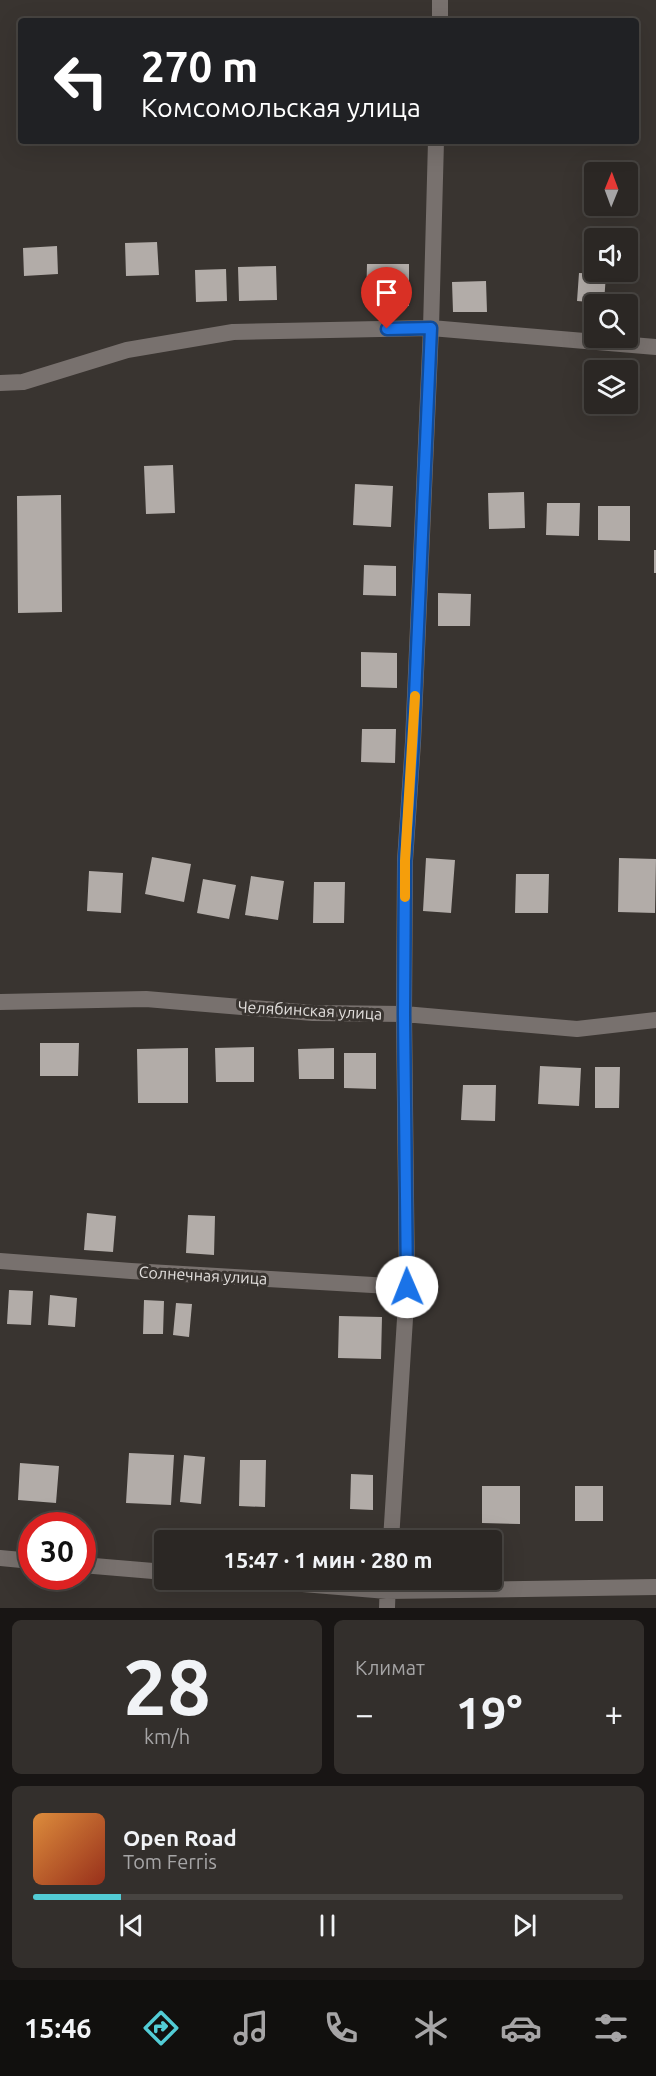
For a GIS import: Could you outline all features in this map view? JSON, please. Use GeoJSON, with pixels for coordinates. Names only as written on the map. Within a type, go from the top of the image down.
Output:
{"type":"FeatureCollection","features":[{"type":"Feature","properties":{"kind":"street"},"geometry":{"type":"LineString","coordinates":[[440,18],[441,0]]}},
{"type":"Feature","properties":{"kind":"street"},"geometry":{"type":"LineString","coordinates":[[392,1530],[407,1287],[405,861],[413,742],[431,328],[436,144]]}},
{"type":"Feature","properties":{"kind":"street"},"geometry":{"type":"LineString","coordinates":[[0,383],[23,382],[127,350],[233,332],[431,328],[656,347]]}},
{"type":"Feature","properties":{"kind":"street","name":"Челябинская улица"},"geometry":{"type":"LineString","coordinates":[[0,1002],[146,999],[313,1012],[404,1014],[577,1029],[656,1020]]}},
{"type":"Feature","properties":{"kind":"street","name":"Солнечная улица"},"geometry":{"type":"LineString","coordinates":[[0,1261],[407,1287]]}},
{"type":"Feature","properties":{"kind":"street"},"geometry":{"type":"LineString","coordinates":[[0,1558],[18,1560]]}},
{"type":"Feature","properties":{"kind":"street"},"geometry":{"type":"LineString","coordinates":[[96,1566],[154,1571]]}},
{"type":"Feature","properties":{"kind":"street"},"geometry":{"type":"LineString","coordinates":[[502,1586],[656,1587]]}},
{"type":"Feature","properties":{"kind":"street"},"geometry":{"type":"LineString","coordinates":[[387,1608],[388,1590]]}},
{"type":"Feature","properties":{"kind":"building"},"geometry":{"type":"Polygon","coordinates":[[[157,242],[159,275],[126,276],[125,243],[157,242]]]}},
{"type":"Feature","properties":{"kind":"building"},"geometry":{"type":"Polygon","coordinates":[[[57,246],[58,274],[24,276],[23,248],[57,246]]]}},
{"type":"Feature","properties":{"kind":"building"},"geometry":{"type":"Polygon","coordinates":[[[367,264],[409,264],[409,306],[366,305],[367,264]]]}},
{"type":"Feature","properties":{"kind":"building"},"geometry":{"type":"Polygon","coordinates":[[[276,266],[277,300],[239,301],[238,267],[276,266]]]}},
{"type":"Feature","properties":{"kind":"building"},"geometry":{"type":"Polygon","coordinates":[[[226,269],[227,301],[196,302],[195,270],[226,269]]]}},
{"type":"Feature","properties":{"kind":"building"},"geometry":{"type":"Polygon","coordinates":[[[579,273],[584,273],[584,282],[605,282],[605,294],[584,294],[584,302],[577,301],[579,273]]]}},
{"type":"Feature","properties":{"kind":"building"},"geometry":{"type":"Polygon","coordinates":[[[486,281],[487,312],[453,312],[452,282],[486,281]]]}},
{"type":"Feature","properties":{"kind":"building"},"geometry":{"type":"Polygon","coordinates":[[[173,465],[175,513],[146,514],[144,466],[173,465]]]}},
{"type":"Feature","properties":{"kind":"building"},"geometry":{"type":"Polygon","coordinates":[[[355,484],[393,486],[391,527],[353,525],[355,484]]]}},
{"type":"Feature","properties":{"kind":"building"},"geometry":{"type":"Polygon","coordinates":[[[524,492],[525,528],[489,529],[488,493],[524,492]]]}},
{"type":"Feature","properties":{"kind":"building"},"geometry":{"type":"Polygon","coordinates":[[[61,495],[62,612],[18,613],[17,496],[61,495]]]}},
{"type":"Feature","properties":{"kind":"building"},"geometry":{"type":"Polygon","coordinates":[[[547,503],[580,503],[579,536],[546,535],[547,503]]]}},
{"type":"Feature","properties":{"kind":"building"},"geometry":{"type":"Polygon","coordinates":[[[598,506],[630,506],[630,541],[598,540],[598,506]]]}},
{"type":"Feature","properties":{"kind":"building"},"geometry":{"type":"Polygon","coordinates":[[[654,550],[656,550],[656,573],[654,573],[654,550]]]}},
{"type":"Feature","properties":{"kind":"building"},"geometry":{"type":"Polygon","coordinates":[[[364,565],[396,566],[396,596],[363,595],[364,565]]]}},
{"type":"Feature","properties":{"kind":"building"},"geometry":{"type":"Polygon","coordinates":[[[438,593],[471,594],[470,626],[438,626],[438,593]]]}},
{"type":"Feature","properties":{"kind":"building"},"geometry":{"type":"Polygon","coordinates":[[[361,652],[397,653],[397,688],[361,687],[361,652]]]}},
{"type":"Feature","properties":{"kind":"building"},"geometry":{"type":"Polygon","coordinates":[[[362,729],[396,729],[395,763],[361,762],[362,729]]]}},
{"type":"Feature","properties":{"kind":"building"},"geometry":{"type":"Polygon","coordinates":[[[152,857],[191,864],[184,902],[145,894],[152,857]]]}},
{"type":"Feature","properties":{"kind":"building"},"geometry":{"type":"Polygon","coordinates":[[[426,858],[455,860],[451,913],[423,911],[426,858]]]}},
{"type":"Feature","properties":{"kind":"building"},"geometry":{"type":"Polygon","coordinates":[[[619,858],[656,859],[655,913],[618,912],[619,858]]]}},
{"type":"Feature","properties":{"kind":"building"},"geometry":{"type":"Polygon","coordinates":[[[89,871],[123,873],[121,913],[87,911],[89,871]]]}},
{"type":"Feature","properties":{"kind":"building"},"geometry":{"type":"Polygon","coordinates":[[[516,874],[549,874],[548,913],[515,913],[516,874]]]}},
{"type":"Feature","properties":{"kind":"building"},"geometry":{"type":"Polygon","coordinates":[[[251,876],[284,881],[278,920],[245,915],[251,876]]]}},
{"type":"Feature","properties":{"kind":"building"},"geometry":{"type":"Polygon","coordinates":[[[203,879],[236,885],[229,919],[197,913],[203,879]]]}},
{"type":"Feature","properties":{"kind":"building"},"geometry":{"type":"Polygon","coordinates":[[[314,882],[345,882],[344,923],[313,923],[314,882]]]}},
{"type":"Feature","properties":{"kind":"building"},"geometry":{"type":"Polygon","coordinates":[[[40,1043],[79,1043],[78,1076],[40,1076],[40,1043]]]}},
{"type":"Feature","properties":{"kind":"building"},"geometry":{"type":"Polygon","coordinates":[[[254,1047],[254,1082],[216,1082],[215,1048],[254,1047]]]}},
{"type":"Feature","properties":{"kind":"building"},"geometry":{"type":"Polygon","coordinates":[[[188,1048],[188,1103],[138,1103],[137,1049],[188,1048]]]}},
{"type":"Feature","properties":{"kind":"building"},"geometry":{"type":"Polygon","coordinates":[[[334,1048],[334,1079],[299,1079],[298,1049],[334,1048]]]}},
{"type":"Feature","properties":{"kind":"building"},"geometry":{"type":"Polygon","coordinates":[[[344,1053],[376,1053],[376,1089],[344,1088],[344,1053]]]}},
{"type":"Feature","properties":{"kind":"building"},"geometry":{"type":"Polygon","coordinates":[[[540,1066],[581,1068],[579,1106],[538,1104],[540,1066]]]}},
{"type":"Feature","properties":{"kind":"building"},"geometry":{"type":"Polygon","coordinates":[[[595,1067],[620,1067],[619,1108],[595,1108],[595,1067]]]}},
{"type":"Feature","properties":{"kind":"building"},"geometry":{"type":"Polygon","coordinates":[[[463,1085],[496,1085],[495,1121],[461,1120],[463,1085]]]}},
{"type":"Feature","properties":{"kind":"building"},"geometry":{"type":"Polygon","coordinates":[[[87,1213],[116,1216],[113,1252],[84,1250],[87,1213]]]}},
{"type":"Feature","properties":{"kind":"building"},"geometry":{"type":"Polygon","coordinates":[[[188,1215],[215,1216],[214,1255],[186,1253],[188,1215]]]}},
{"type":"Feature","properties":{"kind":"building"},"geometry":{"type":"Polygon","coordinates":[[[9,1290],[33,1291],[31,1325],[7,1324],[9,1290]]]}},
{"type":"Feature","properties":{"kind":"building"},"geometry":{"type":"Polygon","coordinates":[[[50,1295],[77,1298],[75,1327],[48,1325],[50,1295]]]}},
{"type":"Feature","properties":{"kind":"building"},"geometry":{"type":"Polygon","coordinates":[[[144,1300],[164,1301],[163,1334],[143,1334],[144,1300]]]}},
{"type":"Feature","properties":{"kind":"building"},"geometry":{"type":"Polygon","coordinates":[[[176,1303],[192,1304],[189,1337],[173,1335],[176,1303]]]}},
{"type":"Feature","properties":{"kind":"building"},"geometry":{"type":"Polygon","coordinates":[[[339,1316],[382,1317],[381,1359],[338,1358],[339,1316]]]}},
{"type":"Feature","properties":{"kind":"building"},"geometry":{"type":"Polygon","coordinates":[[[129,1453],[174,1455],[171,1505],[126,1503],[129,1453]]]}},
{"type":"Feature","properties":{"kind":"building"},"geometry":{"type":"Polygon","coordinates":[[[184,1455],[205,1457],[201,1504],[180,1502],[184,1455]]]}},
{"type":"Feature","properties":{"kind":"building"},"geometry":{"type":"Polygon","coordinates":[[[240,1460],[266,1460],[265,1507],[239,1506],[240,1460]]]}},
{"type":"Feature","properties":{"kind":"building"},"geometry":{"type":"Polygon","coordinates":[[[20,1463],[59,1466],[56,1503],[18,1500],[20,1463]]]}},
{"type":"Feature","properties":{"kind":"building"},"geometry":{"type":"Polygon","coordinates":[[[351,1474],[373,1475],[373,1510],[350,1509],[351,1474]]]}},
{"type":"Feature","properties":{"kind":"building"},"geometry":{"type":"Polygon","coordinates":[[[482,1486],[520,1486],[520,1524],[482,1523],[482,1486]]]}},
{"type":"Feature","properties":{"kind":"building"},"geometry":{"type":"Polygon","coordinates":[[[575,1486],[603,1486],[603,1521],[575,1521],[575,1486]]]}},
{"type":"Feature","properties":{"kind":"slow traffic"},"geometry":{"type":"LineString","coordinates":[[405,897],[415,696]]}},
{"type":"Feature","properties":{"kind":"route"},"geometry":{"type":"LineString","coordinates":[[387,329],[431,328],[413,742],[405,861],[407,1287]]}}]}
